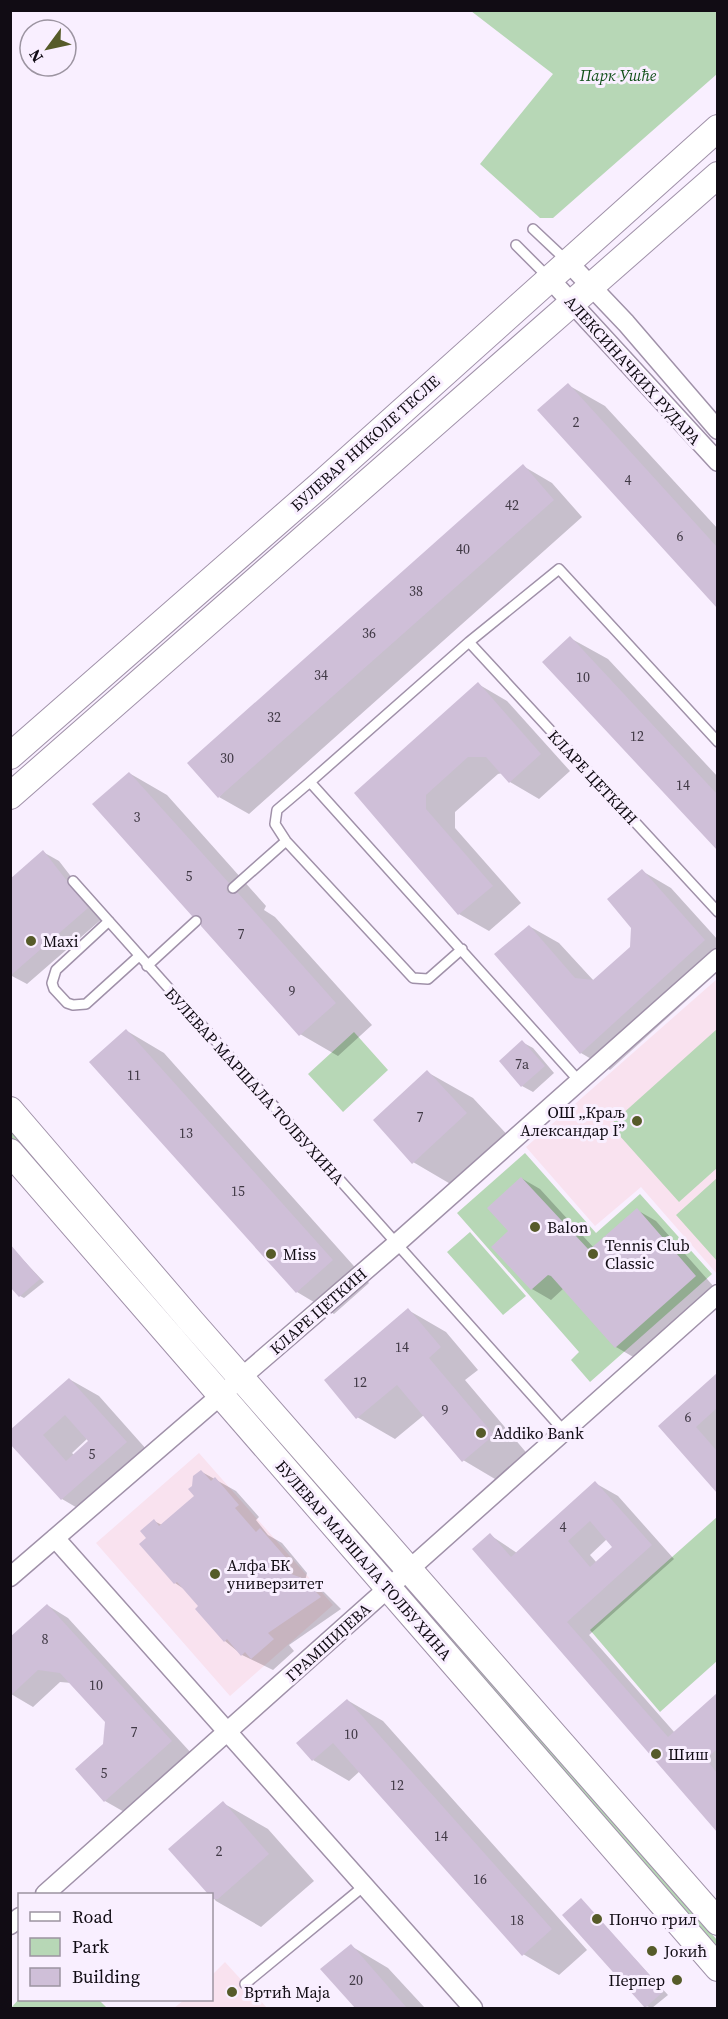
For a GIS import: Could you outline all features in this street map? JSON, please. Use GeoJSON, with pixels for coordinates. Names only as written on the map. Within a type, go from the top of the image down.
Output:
{"type":"FeatureCollection","features":[{"type":"Feature","properties":{"kind":"street","name":"БУЛЕВАР НИКОЛЕ ТЕСЛЕ"},"geometry":{"type":"LineString","coordinates":[[10,756],[321,484],[717,128]]}},
{"type":"Feature","properties":{"kind":"street","name":"БУЛЕВАР НИКОЛЕ ТЕСЛЕ"},"geometry":{"type":"LineString","coordinates":[[10,796],[717,176]]}},
{"type":"Feature","properties":{"kind":"street","name":"АЛЕКСИНАЧКИХ РУДАРА"},"geometry":{"type":"LineString","coordinates":[[558,270],[591,286],[717,430]]}},
{"type":"Feature","properties":{"kind":"street","name":"АЛЕКСИНАЧКИХ РУДАРА"},"geometry":{"type":"LineString","coordinates":[[558,270],[572,303],[717,462]]}},
{"type":"Feature","properties":{"kind":"street","name":"КЛАРЕ ЦЕТКИН"},"geometry":{"type":"LineString","coordinates":[[10,1577],[396,1244],[717,958]]}},
{"type":"Feature","properties":{"kind":"street","name":"БУЛЕВАР МАРШАЛА ТОЛБУХИНА"},"geometry":{"type":"LineString","coordinates":[[10,1110],[717,1922]]}},
{"type":"Feature","properties":{"kind":"street","name":"БУЛЕВАР МАРШАЛА ТОЛБУХИНА"},"geometry":{"type":"LineString","coordinates":[[10,1152],[717,1968]]}},
{"type":"Feature","properties":{"kind":"street","name":"ГРАМШИЈЕВА"},"geometry":{"type":"LineString","coordinates":[[46,1893],[717,1294]]}},
{"type":"Feature","properties":{"kind":"street"},"geometry":{"type":"LineString","coordinates":[[55,1538],[473,2008]]}},
{"type":"Feature","properties":{"kind":"lane"},"geometry":{"type":"LineString","coordinates":[[533,229],[558,270]]}},
{"type":"Feature","properties":{"kind":"lane"},"geometry":{"type":"LineString","coordinates":[[516,245],[558,270]]}},
{"type":"Feature","properties":{"kind":"lane"},"geometry":{"type":"LineString","coordinates":[[462,950],[428,979],[413,978],[286,841],[277,830],[274,818],[277,810],[469,642],[559,569],[717,742]]}},
{"type":"Feature","properties":{"kind":"lane","name":"КЛАРЕ ЦЕТКИН"},"geometry":{"type":"LineString","coordinates":[[469,642],[717,912]]}},
{"type":"Feature","properties":{"kind":"lane"},"geometry":{"type":"LineString","coordinates":[[310,782],[580,1082]]}},
{"type":"Feature","properties":{"kind":"lane"},"geometry":{"type":"LineString","coordinates":[[233,888],[286,841]]}},
{"type":"Feature","properties":{"kind":"lane","name":"БУЛЕВАР МАРШАЛА ТОЛБУХИНА"},"geometry":{"type":"LineString","coordinates":[[73,881],[563,1430]]}},
{"type":"Feature","properties":{"kind":"lane"},"geometry":{"type":"LineString","coordinates":[[109,921],[56,970],[52,983],[54,989],[67,1003],[86,1004],[139,956]]}},
{"type":"Feature","properties":{"kind":"lane"},"geometry":{"type":"LineString","coordinates":[[147,966],[196,921]]}},
{"type":"Feature","properties":{"kind":"lane"},"geometry":{"type":"LineString","coordinates":[[245,1984],[364,1886]]}},
{"type":"Feature","properties":{"kind":"shaded area","name":"ОШ „Краљ Александар I”"},"geometry":{"type":"Polygon","coordinates":[[[717,979],[717,1274],[641,1187],[595,1226],[526,1147],[717,979]]]}},
{"type":"Feature","properties":{"kind":"shaded area","name":"Алфа БК универзитет"},"geometry":{"type":"Polygon","coordinates":[[[199,1453],[333,1605],[230,1696],[96,1543],[199,1453]]]}},
{"type":"Feature","properties":{"kind":"shaded area","name":"Вртић Маја"},"geometry":{"type":"Polygon","coordinates":[[[225,1962],[267,2008],[174,2008],[183,2001],[213,2001],[213,1974],[225,1962]]]}},
{"type":"Feature","properties":{"kind":"green space","name":"Парк Ушће"},"geometry":{"type":"Polygon","coordinates":[[[471,11],[717,11],[717,74],[553,218],[540,218],[480,164],[553,74],[471,11]]]}},
{"type":"Feature","properties":{"kind":"green space"},"geometry":{"type":"Polygon","coordinates":[[[717,1029],[717,1168],[679,1202],[610,1125],[717,1029]]]}},
{"type":"Feature","properties":{"kind":"green space"},"geometry":{"type":"Polygon","coordinates":[[[354,1032],[388,1070],[343,1112],[308,1074],[354,1032]]]}},
{"type":"Feature","properties":{"kind":"green space"},"geometry":{"type":"Polygon","coordinates":[[[10,1128],[195,1341],[194,1345],[11,1142],[10,1128]]]}},
{"type":"Feature","properties":{"kind":"green space","name":"Tennis Club Classic"},"geometry":{"type":"Polygon","coordinates":[[[525,1153],[596,1233],[640,1194],[712,1274],[590,1382],[571,1360],[579,1352],[457,1213],[525,1153]]]}},
{"type":"Feature","properties":{"kind":"green space"},"geometry":{"type":"Polygon","coordinates":[[[717,1178],[717,1261],[676,1215],[717,1178]]]}},
{"type":"Feature","properties":{"kind":"green space"},"geometry":{"type":"Polygon","coordinates":[[[470,1232],[526,1296],[503,1315],[447,1252],[470,1232]]]}},
{"type":"Feature","properties":{"kind":"green space"},"geometry":{"type":"Polygon","coordinates":[[[241,1402],[247,1402],[378,1551],[376,1557],[241,1402]]]}},
{"type":"Feature","properties":{"kind":"green space"},"geometry":{"type":"Polygon","coordinates":[[[717,1517],[717,1661],[660,1712],[590,1630],[717,1517]]]}},
{"type":"Feature","properties":{"kind":"green space"},"geometry":{"type":"Polygon","coordinates":[[[430,1611],[436,1612],[717,1940],[717,1952],[430,1619],[430,1611]]]}},
{"type":"Feature","properties":{"kind":"green space"},"geometry":{"type":"Polygon","coordinates":[[[18,2000],[100,2001],[107,2008],[11,2008],[18,2000]]]}},
{"type":"Feature","properties":{"kind":"building"},"geometry":{"type":"Polygon","coordinates":[[[568,383],[717,547],[717,608],[537,410],[568,383]]]}},
{"type":"Feature","properties":{"kind":"building"},"geometry":{"type":"Polygon","coordinates":[[[523,464],[554,500],[218,798],[187,763],[523,464]]]}},
{"type":"Feature","properties":{"kind":"building"},"geometry":{"type":"Polygon","coordinates":[[[570,636],[717,794],[717,850],[542,662],[570,636]]]}},
{"type":"Feature","properties":{"kind":"building"},"geometry":{"type":"Polygon","coordinates":[[[478,682],[541,754],[509,783],[486,757],[468,757],[426,795],[426,809],[493,886],[458,915],[354,793],[478,682]]]}},
{"type":"Feature","properties":{"kind":"building"},"geometry":{"type":"Polygon","coordinates":[[[129,772],[229,883],[226,889],[228,893],[238,893],[336,1003],[299,1036],[201,926],[201,917],[192,916],[92,804],[129,772]]]}},
{"type":"Feature","properties":{"kind":"building","name":"Maxi"},"geometry":{"type":"Polygon","coordinates":[[[43,850],[88,908],[10,976],[10,879],[43,850]]]}},
{"type":"Feature","properties":{"kind":"building"},"geometry":{"type":"Polygon","coordinates":[[[642,869],[705,940],[580,1054],[494,954],[529,925],[575,978],[593,980],[630,947],[631,928],[607,899],[642,869]]]}},
{"type":"Feature","properties":{"kind":"building"},"geometry":{"type":"Polygon","coordinates":[[[126,1029],[333,1260],[296,1293],[89,1062],[126,1029]]]}},
{"type":"Feature","properties":{"kind":"building"},"geometry":{"type":"Polygon","coordinates":[[[522,1040],[545,1066],[521,1087],[499,1061],[522,1040]]]}},
{"type":"Feature","properties":{"kind":"building"},"geometry":{"type":"Polygon","coordinates":[[[427,1070],[467,1113],[412,1164],[373,1120],[427,1070]]]}},
{"type":"Feature","properties":{"kind":"building","name":"Tennis Club Classic"},"geometry":{"type":"Polygon","coordinates":[[[521,1177],[589,1250],[637,1208],[696,1276],[615,1348],[551,1276],[548,1275],[531,1290],[491,1247],[508,1231],[487,1208],[521,1177]]]}},
{"type":"Feature","properties":{"kind":"building"},"geometry":{"type":"Polygon","coordinates":[[[10,1244],[40,1279],[19,1297],[10,1287],[10,1244]]]}},
{"type":"Feature","properties":{"kind":"building"},"geometry":{"type":"Polygon","coordinates":[[[408,1308],[441,1347],[429,1358],[494,1435],[462,1462],[397,1385],[356,1419],[324,1380],[408,1308]]]}},
{"type":"Feature","properties":{"kind":"building"},"geometry":{"type":"Polygon","coordinates":[[[717,1373],[717,1408],[696,1427],[717,1451],[717,1493],[658,1426],[717,1373]]]}},
{"type":"Feature","properties":{"kind":"building"},"geometry":{"type":"Polygon","coordinates":[[[69,1378],[127,1442],[61,1500],[10,1444],[10,1430],[69,1378]],[[65,1415],[43,1435],[66,1461],[88,1441],[65,1415]]]}},
{"type":"Feature","properties":{"kind":"building"},"geometry":{"type":"Polygon","coordinates":[[[201,1470],[211,1481],[215,1477],[239,1505],[235,1508],[256,1532],[260,1528],[287,1559],[283,1571],[302,1578],[321,1597],[268,1633],[274,1639],[251,1659],[245,1652],[241,1656],[227,1639],[224,1642],[195,1609],[198,1606],[177,1582],[174,1584],[139,1544],[146,1538],[140,1531],[154,1519],[159,1526],[194,1496],[188,1489],[192,1486],[193,1476],[201,1470]]]}},
{"type":"Feature","properties":{"kind":"building"},"geometry":{"type":"Polygon","coordinates":[[[595,1481],[652,1545],[567,1622],[668,1737],[717,1693],[717,1749],[706,1759],[717,1773],[717,1832],[472,1549],[490,1533],[511,1557],[595,1481]],[[590,1521],[568,1541],[590,1567],[612,1547],[590,1521]]]}},
{"type":"Feature","properties":{"kind":"building"},"geometry":{"type":"Polygon","coordinates":[[[47,1604],[172,1741],[104,1802],[75,1769],[103,1744],[105,1722],[60,1673],[38,1670],[10,1696],[10,1637],[47,1604]]]}},
{"type":"Feature","properties":{"kind":"building"},"geometry":{"type":"Polygon","coordinates":[[[347,1699],[552,1929],[522,1956],[333,1743],[312,1761],[296,1743],[347,1699]]]}},
{"type":"Feature","properties":{"kind":"building"},"geometry":{"type":"Polygon","coordinates":[[[223,1801],[269,1854],[218,1899],[213,1899],[213,1893],[207,1893],[168,1849],[223,1801]]]}},
{"type":"Feature","properties":{"kind":"building"},"geometry":{"type":"Polygon","coordinates":[[[581,1898],[664,1991],[645,2008],[562,1915],[581,1898]]]}},
{"type":"Feature","properties":{"kind":"building"},"geometry":{"type":"Polygon","coordinates":[[[351,1944],[407,2008],[355,2008],[320,1969],[351,1944]]]}},
{"type":"Feature","properties":{"kind":"place","name":"Maxi"},"geometry":{"type":"Point","coordinates":[31,941]}},
{"type":"Feature","properties":{"kind":"place","name":"ОШ „Краљ Александар I”"},"geometry":{"type":"Point","coordinates":[637,1121]}},
{"type":"Feature","properties":{"kind":"place","name":"Balon"},"geometry":{"type":"Point","coordinates":[535,1227]}},
{"type":"Feature","properties":{"kind":"place","name":"Miss"},"geometry":{"type":"Point","coordinates":[271,1254]}},
{"type":"Feature","properties":{"kind":"place","name":"Tennis Club Classic"},"geometry":{"type":"Point","coordinates":[593,1254]}},
{"type":"Feature","properties":{"kind":"place","name":"Addiko Bank"},"geometry":{"type":"Point","coordinates":[481,1433]}},
{"type":"Feature","properties":{"kind":"place","name":"Алфа БК универзитет"},"geometry":{"type":"Point","coordinates":[215,1574]}},
{"type":"Feature","properties":{"kind":"place","name":"Шиш"},"geometry":{"type":"Point","coordinates":[656,1754]}},
{"type":"Feature","properties":{"kind":"place","name":"Пончо грил"},"geometry":{"type":"Point","coordinates":[597,1919]}},
{"type":"Feature","properties":{"kind":"place","name":"Јокић"},"geometry":{"type":"Point","coordinates":[652,1951]}},
{"type":"Feature","properties":{"kind":"place","name":"Перпер"},"geometry":{"type":"Point","coordinates":[677,1980]}},
{"type":"Feature","properties":{"kind":"place","name":"Вртић Маја"},"geometry":{"type":"Point","coordinates":[232,1992]}}]}
